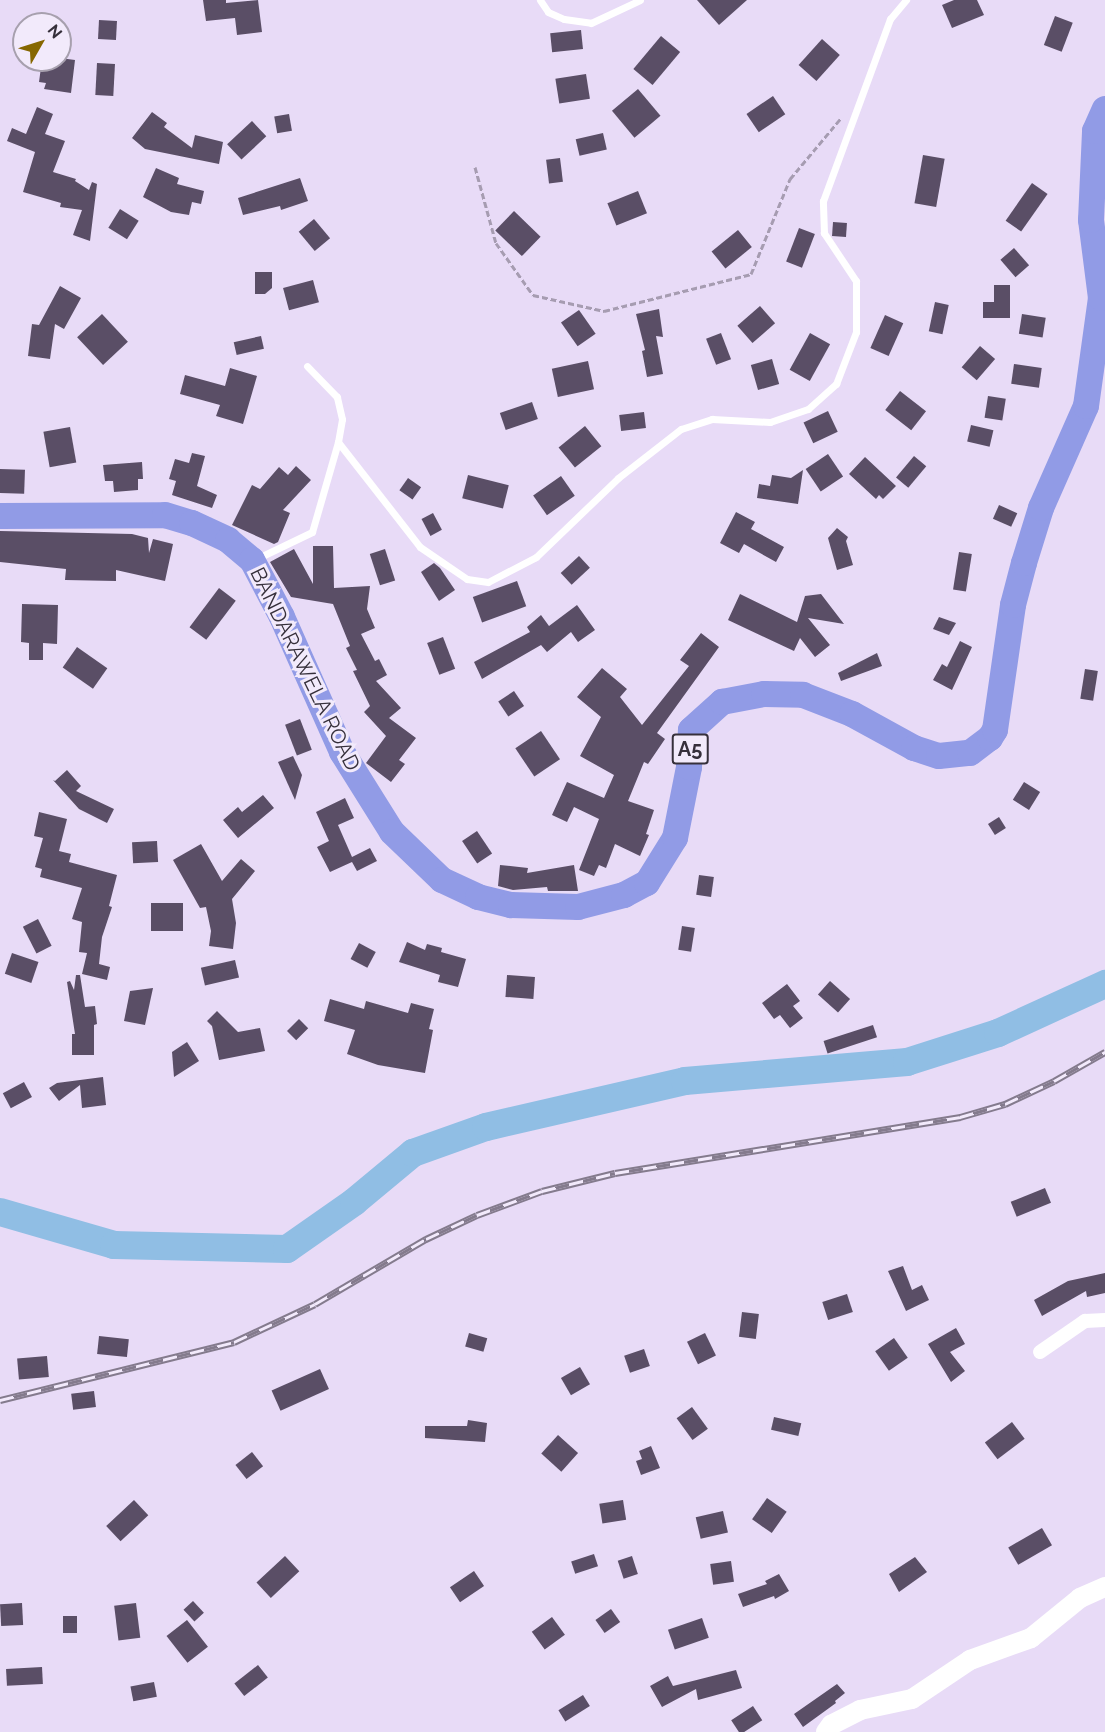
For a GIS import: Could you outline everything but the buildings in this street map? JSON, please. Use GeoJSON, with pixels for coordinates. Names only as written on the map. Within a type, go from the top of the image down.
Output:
{"type":"FeatureCollection","features":[{"type":"Feature","properties":{"kind":"highway","name":"BANDARAWELA ROAD"},"geometry":{"type":"LineString","coordinates":[[0,516],[165,515],[192,523],[228,540],[252,560],[282,617],[342,752],[392,832],[442,880],[478,897],[511,905],[578,907],[624,896],[647,883],[675,838],[689,767],[691,730],[722,702],[764,694],[803,695],[852,714],[914,748],[939,756],[970,753],[990,738],[995,730],[1013,605],[1024,563],[1041,508],[1086,406],[1101,298],[1091,220],[1095,131],[1105,109]]}},
{"type":"Feature","properties":{"kind":"street"},"geometry":{"type":"LineString","coordinates":[[1041,1352],[1085,1322],[1105,1320]]}},
{"type":"Feature","properties":{"kind":"street"},"geometry":{"type":"LineString","coordinates":[[826,1732],[831,1725],[860,1710],[912,1699],[970,1659],[1031,1638],[1080,1598],[1105,1587]]}},
{"type":"Feature","properties":{"kind":"lane"},"geometry":{"type":"LineString","coordinates":[[540,0],[548,12],[564,19],[591,23],[640,0]]}},
{"type":"Feature","properties":{"kind":"lane"},"geometry":{"type":"LineString","coordinates":[[338,442],[420,547],[467,579],[488,582],[536,557],[618,478],[681,429],[712,419],[770,422],[808,409],[836,384],[856,332],[856,281],[824,233],[822,201],[890,19],[906,0]]}},
{"type":"Feature","properties":{"kind":"lane"},"geometry":{"type":"LineString","coordinates":[[252,560],[312,532],[338,442],[342,419],[338,397],[307,366]]}},
{"type":"Feature","properties":{"kind":"path"},"geometry":{"type":"LineString","coordinates":[[475,167],[496,243],[533,295],[604,311],[751,274],[790,179],[860,96]]}},
{"type":"Feature","properties":{"kind":"waterway"},"geometry":{"type":"LineString","coordinates":[[0,1212],[114,1245],[287,1249],[354,1202],[413,1153],[486,1127],[685,1081],[907,1062],[998,1033],[1105,984]]}},
{"type":"Feature","properties":{"kind":"railway"},"geometry":{"type":"LineString","coordinates":[[0,1400],[234,1342],[315,1304],[426,1239],[477,1215],[542,1191],[615,1173],[960,1117],[1005,1104],[1054,1081],[1105,1052]]}}]}
